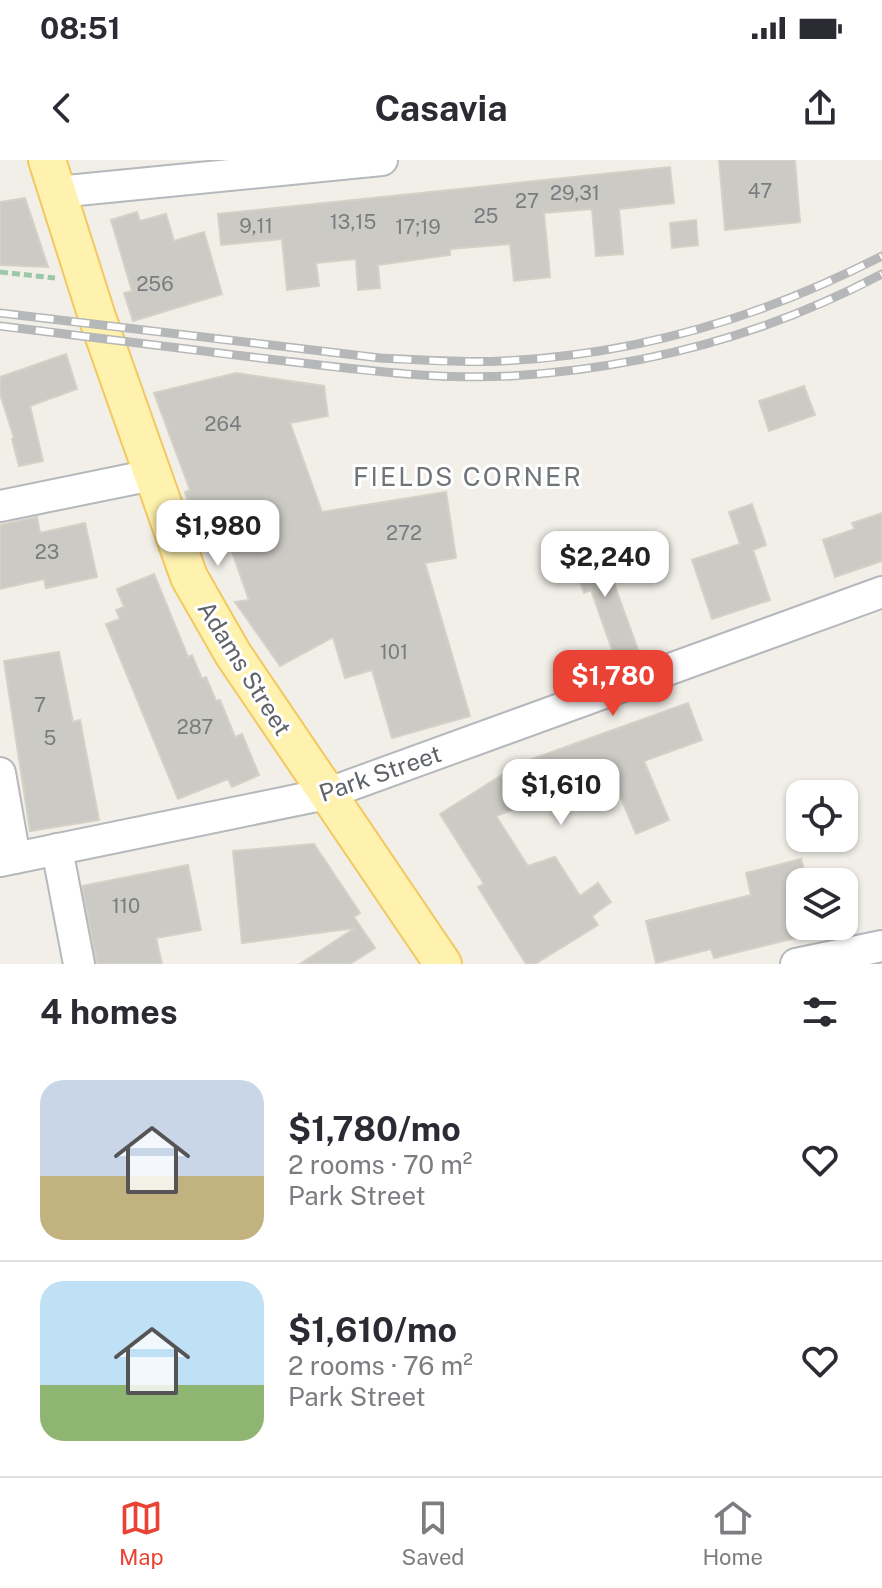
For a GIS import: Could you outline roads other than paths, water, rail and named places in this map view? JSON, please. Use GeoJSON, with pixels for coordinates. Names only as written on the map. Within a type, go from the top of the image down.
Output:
{"type":"FeatureCollection","features":[{"type":"Feature","properties":{"kind":"main road","name":"Adams Street"},"geometry":{"type":"LineString","coordinates":[[52,176],[181,559],[209,615],[326,794],[443,964]]}},
{"type":"Feature","properties":{"kind":"street"},"geometry":{"type":"LineString","coordinates":[[52,176],[382,160]]}},
{"type":"Feature","properties":{"kind":"street"},"geometry":{"type":"LineString","coordinates":[[0,506],[152,475]]}},
{"type":"Feature","properties":{"kind":"street","name":"Park Street"},"geometry":{"type":"LineString","coordinates":[[8,859],[326,794],[882,592]]}},
{"type":"Feature","properties":{"kind":"street"},"geometry":{"type":"LineString","coordinates":[[0,773],[8,859]]}},
{"type":"Feature","properties":{"kind":"street"},"geometry":{"type":"LineString","coordinates":[[57,849],[79,964]]}},
{"type":"Feature","properties":{"kind":"street"},"geometry":{"type":"LineString","coordinates":[[805,963],[882,946]]}},
{"type":"Feature","properties":{"kind":"railway"},"geometry":{"type":"LineString","coordinates":[[0,313],[380,358],[502,361],[601,351],[698,329],[791,297],[882,256]]}},
{"type":"Feature","properties":{"kind":"railway"},"geometry":{"type":"LineString","coordinates":[[0,326],[364,370],[423,375],[511,376],[608,365],[702,345],[794,315],[882,274]]}},
{"type":"Feature","properties":{"kind":"district","name":"FIELDS CORNER"},"geometry":{"type":"Point","coordinates":[468,476]}}]}
